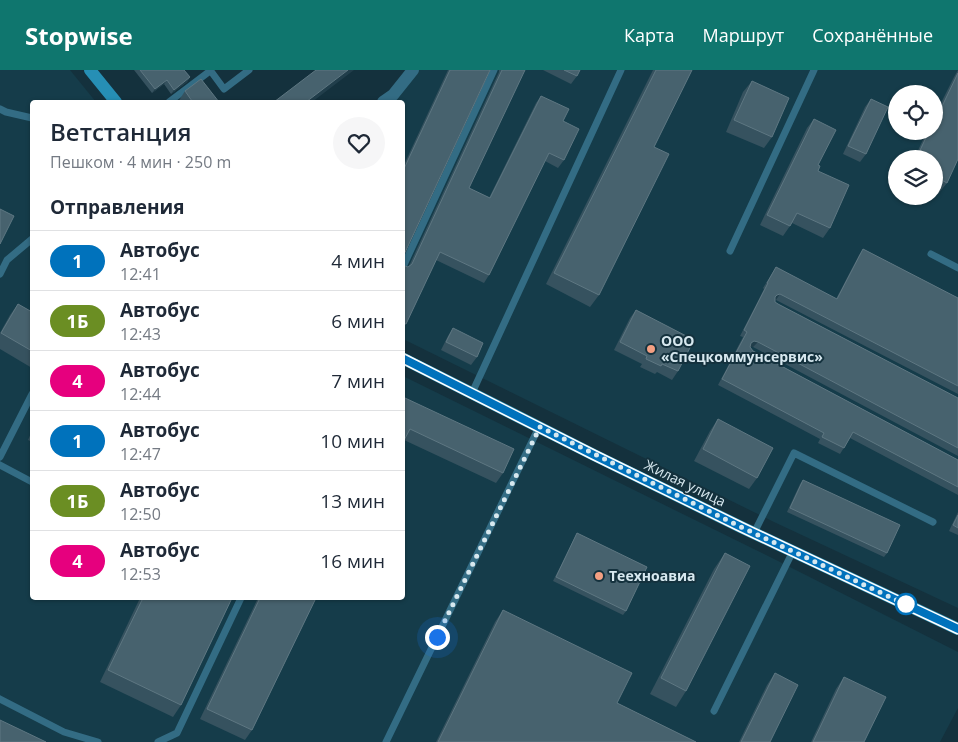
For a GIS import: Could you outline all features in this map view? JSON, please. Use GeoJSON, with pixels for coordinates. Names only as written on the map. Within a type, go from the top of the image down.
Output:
{"type":"FeatureCollection","features":[{"type":"Feature","properties":{"kind":"main road"},"geometry":{"type":"LineString","coordinates":[[90,70],[114,100]]}},
{"type":"Feature","properties":{"kind":"main road","name":"Жилая улица"},"geometry":{"type":"LineString","coordinates":[[405,360],[754,533],[958,629]]}},
{"type":"Feature","properties":{"kind":"street"},"geometry":{"type":"LineString","coordinates":[[390,100],[413,70]]}},
{"type":"Feature","properties":{"kind":"lane"},"geometry":{"type":"LineString","coordinates":[[172,100],[210,70],[224,89],[249,70]]}},
{"type":"Feature","properties":{"kind":"lane"},"geometry":{"type":"LineString","coordinates":[[405,263],[494,70]]}},
{"type":"Feature","properties":{"kind":"lane"},"geometry":{"type":"LineString","coordinates":[[472,393],[622,70]]}},
{"type":"Feature","properties":{"kind":"lane"},"geometry":{"type":"LineString","coordinates":[[730,251],[814,70]]}},
{"type":"Feature","properties":{"kind":"lane"},"geometry":{"type":"LineString","coordinates":[[0,108],[6,112],[30,118]]}},
{"type":"Feature","properties":{"kind":"lane"},"geometry":{"type":"LineString","coordinates":[[0,274],[7,260],[30,241]]}},
{"type":"Feature","properties":{"kind":"lane"},"geometry":{"type":"LineString","coordinates":[[931,254],[958,268]]}},
{"type":"Feature","properties":{"kind":"lane"},"geometry":{"type":"LineString","coordinates":[[0,457],[30,398]]}},
{"type":"Feature","properties":{"kind":"lane"},"geometry":{"type":"LineString","coordinates":[[386,742],[540,427]]}},
{"type":"Feature","properties":{"kind":"lane"},"geometry":{"type":"LineString","coordinates":[[754,533],[794,453],[933,522]]}},
{"type":"Feature","properties":{"kind":"lane"},"geometry":{"type":"LineString","coordinates":[[0,465],[30,481]]}},
{"type":"Feature","properties":{"kind":"lane"},"geometry":{"type":"LineString","coordinates":[[714,712],[793,551]]}},
{"type":"Feature","properties":{"kind":"lane"},"geometry":{"type":"LineString","coordinates":[[158,742],[177,734],[240,600]]}},
{"type":"Feature","properties":{"kind":"lane"},"geometry":{"type":"LineString","coordinates":[[0,699],[82,740],[98,742]]}},
{"type":"Feature","properties":{"kind":"shaded area"},"geometry":{"type":"Polygon","coordinates":[[[0,70],[70,70],[94,100],[30,100],[30,600],[405,600],[405,377],[958,652],[958,708],[940,742],[0,742],[0,70]]]}},
{"type":"Feature","properties":{"kind":"shaded area"},"geometry":{"type":"Polygon","coordinates":[[[405,70],[958,70],[958,608],[774,522],[405,340],[405,100],[391,100],[405,70]]]}},
{"type":"Feature","properties":{"kind":"building"},"geometry":{"type":"Polygon","coordinates":[[[140,70],[184,70],[190,77],[174,90],[167,80],[155,89],[140,70]]]}},
{"type":"Feature","properties":{"kind":"building"},"geometry":{"type":"Polygon","coordinates":[[[316,70],[348,70],[309,100],[277,100],[316,70]]]}},
{"type":"Feature","properties":{"kind":"building"},"geometry":{"type":"Polygon","coordinates":[[[450,70],[490,70],[405,253],[405,167],[450,70]]]}},
{"type":"Feature","properties":{"kind":"building"},"geometry":{"type":"Polygon","coordinates":[[[502,70],[525,70],[469,188],[490,198],[541,96],[569,109],[563,121],[579,129],[564,160],[549,153],[489,275],[440,252],[406,324],[405,266],[408,267],[412,264],[502,70]]]}},
{"type":"Feature","properties":{"kind":"building"},"geometry":{"type":"Polygon","coordinates":[[[564,70],[580,70],[577,76],[564,70]]]}},
{"type":"Feature","properties":{"kind":"building"},"geometry":{"type":"Polygon","coordinates":[[[656,70],[692,70],[654,147],[669,154],[599,295],[554,273],[656,70]]]}},
{"type":"Feature","properties":{"kind":"building"},"geometry":{"type":"Polygon","coordinates":[[[958,73],[958,159],[947,183],[943,181],[943,150],[920,150],[925,140],[943,140],[943,104],[958,73]]]}},
{"type":"Feature","properties":{"kind":"building"},"geometry":{"type":"Polygon","coordinates":[[[201,79],[217,100],[191,100],[185,91],[201,79]]]}},
{"type":"Feature","properties":{"kind":"building"},"geometry":{"type":"Polygon","coordinates":[[[752,81],[789,98],[772,137],[734,120],[752,81]]]}},
{"type":"Feature","properties":{"kind":"building"},"geometry":{"type":"Polygon","coordinates":[[[871,99],[888,107],[866,154],[848,146],[871,99]]]}},
{"type":"Feature","properties":{"kind":"building"},"geometry":{"type":"Polygon","coordinates":[[[814,119],[836,130],[818,165],[820,166],[818,171],[849,185],[830,228],[797,213],[790,226],[767,215],[814,119]]]}},
{"type":"Feature","properties":{"kind":"building"},"geometry":{"type":"Polygon","coordinates":[[[0,209],[14,216],[0,244],[0,209]]]}},
{"type":"Feature","properties":{"kind":"building"},"geometry":{"type":"Polygon","coordinates":[[[863,249],[958,298],[958,386],[780,294],[775,297],[775,302],[958,398],[958,448],[758,342],[754,341],[750,347],[753,351],[958,460],[958,487],[853,432],[844,448],[822,437],[824,433],[722,379],[747,332],[744,330],[776,267],[837,299],[863,249]]]}},
{"type":"Feature","properties":{"kind":"building"},"geometry":{"type":"Polygon","coordinates":[[[18,304],[30,311],[30,350],[1,333],[18,304]]]}},
{"type":"Feature","properties":{"kind":"building","name":"ООО «Спецкоммунсервис»"},"geometry":{"type":"Polygon","coordinates":[[[636,310],[694,340],[678,371],[646,359],[647,356],[620,342],[636,310]]]}},
{"type":"Feature","properties":{"kind":"building"},"geometry":{"type":"Polygon","coordinates":[[[453,328],[483,343],[477,357],[446,342],[453,328]]]}},
{"type":"Feature","properties":{"kind":"building"},"geometry":{"type":"Polygon","coordinates":[[[405,398],[514,449],[503,473],[410,429],[405,438],[405,398]]]}},
{"type":"Feature","properties":{"kind":"building"},"geometry":{"type":"Polygon","coordinates":[[[718,419],[773,448],[757,478],[703,449],[718,419]]]}},
{"type":"Feature","properties":{"kind":"building"},"geometry":{"type":"Polygon","coordinates":[[[803,480],[900,525],[887,553],[790,508],[803,480]]]}},
{"type":"Feature","properties":{"kind":"building"},"geometry":{"type":"Polygon","coordinates":[[[958,515],[958,528],[953,525],[958,515]]]}},
{"type":"Feature","properties":{"kind":"building","name":"Теехноавиа"},"geometry":{"type":"Polygon","coordinates":[[[577,533],[647,567],[626,611],[556,577],[577,533]]]}},
{"type":"Feature","properties":{"kind":"building"},"geometry":{"type":"Polygon","coordinates":[[[725,553],[750,566],[686,691],[661,678],[725,553]]]}},
{"type":"Feature","properties":{"kind":"building"},"geometry":{"type":"Polygon","coordinates":[[[142,600],[231,600],[181,705],[108,670],[142,600]]]}},
{"type":"Feature","properties":{"kind":"building"},"geometry":{"type":"Polygon","coordinates":[[[259,600],[315,600],[252,730],[207,709],[259,600]]]}},
{"type":"Feature","properties":{"kind":"building"},"geometry":{"type":"Polygon","coordinates":[[[503,610],[632,673],[617,703],[696,742],[438,742],[503,610]]]}},
{"type":"Feature","properties":{"kind":"building"},"geometry":{"type":"Polygon","coordinates":[[[775,673],[798,685],[770,742],[741,742],[775,673]]]}},
{"type":"Feature","properties":{"kind":"building"},"geometry":{"type":"Polygon","coordinates":[[[844,677],[886,697],[864,742],[813,742],[844,677]]]}},
{"type":"Feature","properties":{"kind":"building"},"geometry":{"type":"Polygon","coordinates":[[[0,720],[46,742],[0,742],[0,720]]]}},
{"type":"Feature","properties":{"kind":"bus line","name":"1"},"geometry":{"type":"LineString","coordinates":[[405,360],[741,527],[958,629]]}},
{"type":"Feature","properties":{"kind":"place","name":"ООО «Спецкоммунсервис»"},"geometry":{"type":"Point","coordinates":[651,349]}},
{"type":"Feature","properties":{"kind":"place","name":"Теехноавиа"},"geometry":{"type":"Point","coordinates":[599,576]}},
{"type":"Feature","properties":{"kind":"route"},"geometry":{"type":"LineString","coordinates":[[437,637],[540,427],[741,527],[906,604]]}}]}
